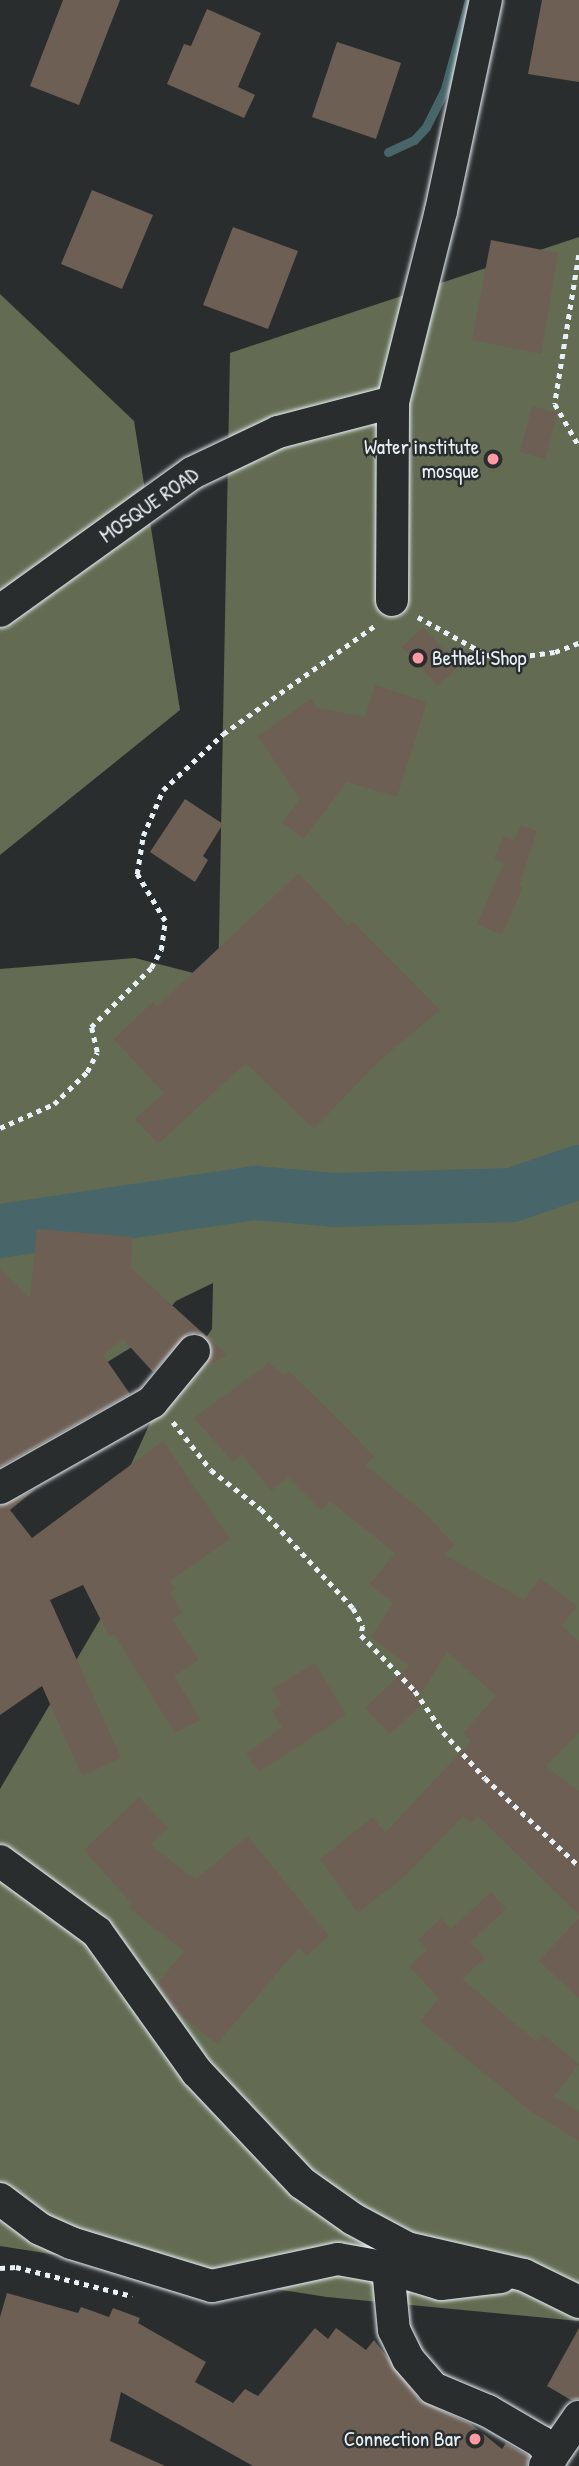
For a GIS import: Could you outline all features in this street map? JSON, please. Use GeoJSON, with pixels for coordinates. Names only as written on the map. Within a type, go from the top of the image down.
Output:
{"type":"FeatureCollection","features":[{"type":"Feature","properties":{"kind":"street"},"geometry":{"type":"LineString","coordinates":[[391,600],[393,402],[441,211],[486,0]]}},
{"type":"Feature","properties":{"kind":"street","name":"MOSQUE ROAD"},"geometry":{"type":"LineString","coordinates":[[0,611],[192,473],[278,432],[393,402]]}},
{"type":"Feature","properties":{"kind":"street"},"geometry":{"type":"LineString","coordinates":[[0,1489],[152,1402],[194,1350]]}},
{"type":"Feature","properties":{"kind":"street"},"geometry":{"type":"LineString","coordinates":[[0,1861],[97,1932],[197,2072],[302,2183],[353,2219],[407,2248],[524,2275],[579,2302]]}},
{"type":"Feature","properties":{"kind":"street"},"geometry":{"type":"LineString","coordinates":[[0,2199],[40,2229],[71,2243],[212,2286],[338,2259],[388,2267],[441,2284],[524,2275]]}},
{"type":"Feature","properties":{"kind":"street"},"geometry":{"type":"LineString","coordinates":[[388,2267],[394,2330],[408,2358],[433,2388],[488,2411],[541,2442],[548,2461]]}},
{"type":"Feature","properties":{"kind":"street"},"geometry":{"type":"LineString","coordinates":[[548,2461],[579,2417]]}},
{"type":"Feature","properties":{"kind":"path"},"geometry":{"type":"LineString","coordinates":[[579,255],[555,404],[579,446]]}},
{"type":"Feature","properties":{"kind":"path"},"geometry":{"type":"LineString","coordinates":[[391,600],[487,655],[510,658],[555,652],[579,643]]}},
{"type":"Feature","properties":{"kind":"path"},"geometry":{"type":"LineString","coordinates":[[0,1128],[54,1104],[87,1072],[97,1052],[91,1027],[152,968],[161,950],[165,921],[137,874],[143,836],[163,790],[223,734],[374,629]]}},
{"type":"Feature","properties":{"kind":"path"},"geometry":{"type":"LineString","coordinates":[[152,1402],[211,1470],[261,1508],[353,1608],[363,1626],[361,1635],[415,1691],[485,1779],[579,1866]]}},
{"type":"Feature","properties":{"kind":"green space"},"geometry":{"type":"Polygon","coordinates":[[[579,237],[579,2321],[327,2297],[0,2246],[0,1789],[124,1579],[128,1471],[157,1408],[212,1329],[213,1283],[176,1301],[140,1342],[101,1366],[0,1403],[0,969],[135,958],[209,977],[218,990],[230,353],[579,237]]]}},
{"type":"Feature","properties":{"kind":"green space"},"geometry":{"type":"Polygon","coordinates":[[[0,294],[134,421],[180,710],[0,855],[0,294]]]}},
{"type":"Feature","properties":{"kind":"building"},"geometry":{"type":"Polygon","coordinates":[[[63,0],[120,0],[79,105],[30,86],[63,0]]]}},
{"type":"Feature","properties":{"kind":"building"},"geometry":{"type":"Polygon","coordinates":[[[542,0],[579,0],[579,82],[528,74],[542,0]]]}},
{"type":"Feature","properties":{"kind":"building"},"geometry":{"type":"Polygon","coordinates":[[[207,9],[261,33],[238,87],[255,95],[244,118],[167,84],[184,44],[191,46],[207,9]]]}},
{"type":"Feature","properties":{"kind":"building"},"geometry":{"type":"Polygon","coordinates":[[[337,42],[401,63],[376,139],[312,117],[337,42]]]}},
{"type":"Feature","properties":{"kind":"building"},"geometry":{"type":"Polygon","coordinates":[[[92,190],[153,215],[122,289],[61,264],[92,190]]]}},
{"type":"Feature","properties":{"kind":"building"},"geometry":{"type":"Polygon","coordinates":[[[233,227],[298,251],[268,329],[203,305],[233,227]]]}},
{"type":"Feature","properties":{"kind":"building"},"geometry":{"type":"Polygon","coordinates":[[[491,240],[558,253],[541,354],[472,340],[491,240]]]}},
{"type":"Feature","properties":{"kind":"building"},"geometry":{"type":"Polygon","coordinates":[[[532,406],[558,413],[545,459],[520,452],[532,406]]]}},
{"type":"Feature","properties":{"kind":"building"},"geometry":{"type":"Polygon","coordinates":[[[423,627],[459,666],[438,686],[402,647],[423,627]]]}},
{"type":"Feature","properties":{"kind":"building"},"geometry":{"type":"Polygon","coordinates":[[[375,685],[427,702],[397,797],[347,782],[304,839],[282,822],[300,799],[258,736],[311,699],[317,708],[365,717],[375,685]]]}},
{"type":"Feature","properties":{"kind":"building"},"geometry":{"type":"Polygon","coordinates":[[[185,799],[223,824],[203,856],[208,860],[195,882],[150,852],[185,799]]]}},
{"type":"Feature","properties":{"kind":"building"},"geometry":{"type":"Polygon","coordinates":[[[521,825],[537,831],[519,886],[523,887],[502,935],[477,924],[504,863],[494,860],[503,836],[514,840],[521,825]]]}},
{"type":"Feature","properties":{"kind":"building"},"geometry":{"type":"Polygon","coordinates":[[[299,873],[348,926],[352,921],[440,1010],[377,1063],[314,1129],[246,1063],[158,1144],[135,1119],[164,1093],[114,1039],[153,1002],[157,1006],[299,873]]]}},
{"type":"Feature","properties":{"kind":"building"},"geometry":{"type":"Polygon","coordinates":[[[37,1229],[132,1237],[131,1268],[227,1355],[203,1369],[212,1355],[211,1344],[198,1333],[188,1334],[153,1372],[123,1339],[103,1355],[130,1394],[0,1467],[0,1269],[30,1298],[37,1229]]]}},
{"type":"Feature","properties":{"kind":"building"},"geometry":{"type":"Polygon","coordinates":[[[269,1363],[284,1375],[289,1371],[374,1457],[365,1465],[427,1515],[454,1545],[445,1555],[524,1600],[540,1578],[577,1606],[562,1626],[579,1641],[579,1732],[546,1766],[579,1791],[579,1915],[478,1816],[471,1823],[463,1816],[406,1875],[358,1913],[320,1859],[373,1817],[385,1833],[471,1741],[463,1733],[496,1696],[447,1652],[417,1700],[421,1705],[390,1734],[365,1708],[409,1666],[371,1637],[393,1603],[370,1584],[395,1553],[330,1501],[321,1510],[288,1477],[271,1491],[242,1454],[233,1462],[194,1418],[269,1363]]]}},
{"type":"Feature","properties":{"kind":"building"},"geometry":{"type":"Polygon","coordinates":[[[163,1441],[230,1539],[170,1581],[175,1589],[170,1592],[182,1613],[172,1619],[199,1660],[174,1676],[201,1720],[175,1733],[114,1634],[109,1636],[83,1585],[50,1600],[121,1758],[82,1776],[42,1686],[0,1715],[0,1506],[36,1489],[10,1510],[32,1538],[163,1441]]]}},
{"type":"Feature","properties":{"kind":"building"},"geometry":{"type":"Polygon","coordinates":[[[315,1663],[346,1715],[259,1772],[246,1754],[282,1727],[272,1710],[282,1705],[272,1689],[315,1663]]]}},
{"type":"Feature","properties":{"kind":"building"},"geometry":{"type":"Polygon","coordinates":[[[139,1797],[168,1828],[151,1845],[188,1874],[197,1878],[248,1836],[329,1936],[306,1956],[299,1947],[217,2044],[178,2013],[157,1984],[184,1951],[129,1908],[132,1904],[84,1850],[139,1797]]]}},
{"type":"Feature","properties":{"kind":"building"},"geometry":{"type":"Polygon","coordinates":[[[491,1892],[506,1909],[470,1942],[485,1958],[462,1979],[537,2042],[542,2034],[579,2064],[554,2096],[579,2112],[579,2141],[532,2112],[420,2021],[439,1998],[409,1966],[427,1950],[418,1940],[441,1918],[451,1929],[491,1892]]]}},
{"type":"Feature","properties":{"kind":"building"},"geometry":{"type":"Polygon","coordinates":[[[579,1918],[579,1998],[539,1961],[579,1918]]]}},
{"type":"Feature","properties":{"kind":"building"},"geometry":{"type":"Polygon","coordinates":[[[7,2293],[78,2313],[81,2307],[109,2317],[113,2308],[140,2318],[138,2323],[206,2362],[195,2382],[233,2403],[245,2389],[258,2396],[315,2328],[328,2339],[336,2328],[366,2350],[374,2340],[420,2400],[471,2424],[502,2449],[506,2443],[529,2456],[527,2466],[253,2466],[121,2392],[110,2441],[165,2466],[0,2466],[0,2317],[7,2293]]]}},
{"type":"Feature","properties":{"kind":"building"},"geometry":{"type":"Polygon","coordinates":[[[579,2328],[579,2399],[571,2400],[547,2386],[579,2328]]]}},
{"type":"Feature","properties":{"kind":"waterway"},"geometry":{"type":"LineString","coordinates":[[388,152],[414,140],[426,127],[445,89],[469,0]]}},
{"type":"Feature","properties":{"kind":"waterway"},"geometry":{"type":"LineString","coordinates":[[0,1231],[255,1193],[335,1200],[512,1195],[579,1172]]}},
{"type":"Feature","properties":{"kind":"place","name":"Water institute mosque"},"geometry":{"type":"Point","coordinates":[493,459]}},
{"type":"Feature","properties":{"kind":"place","name":"Betheli Shop"},"geometry":{"type":"Point","coordinates":[418,658]}},
{"type":"Feature","properties":{"kind":"place","name":"Connection Bar"},"geometry":{"type":"Point","coordinates":[475,2439]}}]}
